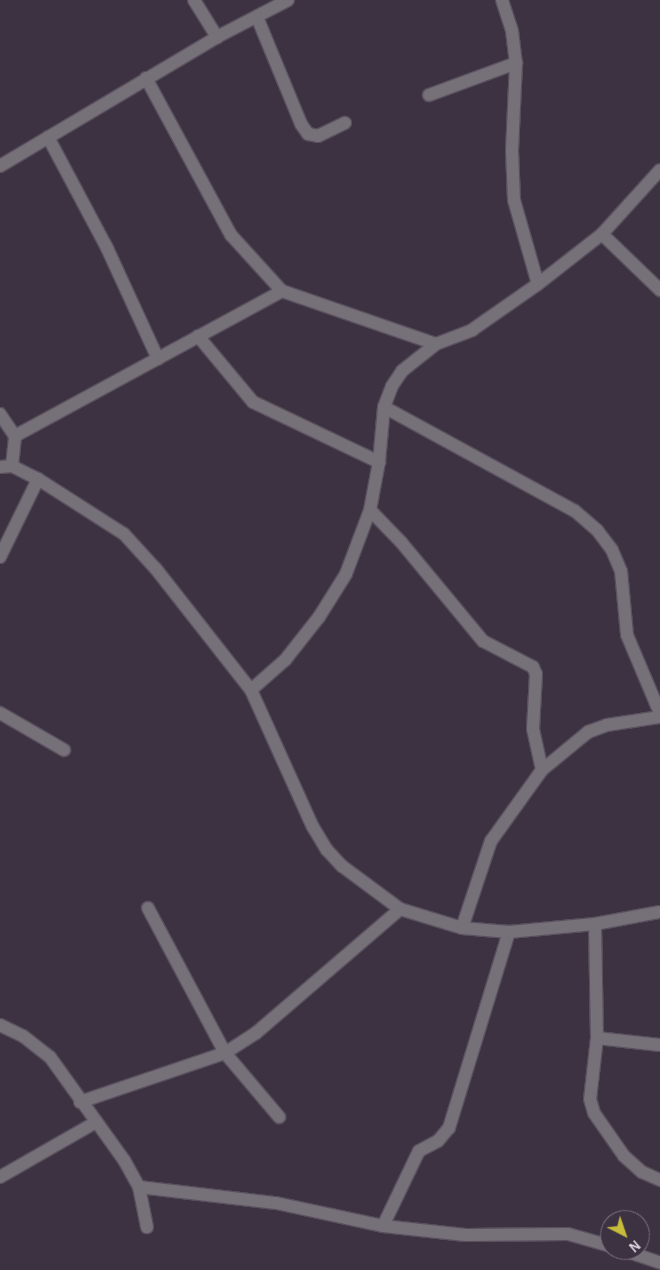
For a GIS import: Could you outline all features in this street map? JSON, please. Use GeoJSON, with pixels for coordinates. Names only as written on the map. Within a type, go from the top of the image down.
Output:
{"type":"FeatureCollection","features":[{"type":"Feature","properties":{"kind":"street"},"geometry":{"type":"LineString","coordinates":[[194,0],[217,37]]}},
{"type":"Feature","properties":{"kind":"street"},"geometry":{"type":"LineString","coordinates":[[0,166],[217,37],[288,0]]}},
{"type":"Feature","properties":{"kind":"street"},"geometry":{"type":"LineString","coordinates":[[502,0],[512,31],[516,63],[512,150],[514,200],[538,284]]}},
{"type":"Feature","properties":{"kind":"street"},"geometry":{"type":"LineString","coordinates":[[257,17],[301,124],[308,134],[318,136],[345,123]]}},
{"type":"Feature","properties":{"kind":"street"},"geometry":{"type":"LineString","coordinates":[[429,95],[516,63]]}},
{"type":"Feature","properties":{"kind":"street"},"geometry":{"type":"LineString","coordinates":[[146,78],[231,235],[282,291],[436,344]]}},
{"type":"Feature","properties":{"kind":"street"},"geometry":{"type":"LineString","coordinates":[[48,137],[107,248],[158,358]]}},
{"type":"Feature","properties":{"kind":"street"},"geometry":{"type":"LineString","coordinates":[[251,690],[285,660],[319,617],[346,574],[370,510],[380,462],[384,407],[402,371],[436,344],[472,330],[538,284],[602,234],[660,170]]}},
{"type":"Feature","properties":{"kind":"street"},"geometry":{"type":"LineString","coordinates":[[602,234],[660,290]]}},
{"type":"Feature","properties":{"kind":"street"},"geometry":{"type":"LineString","coordinates":[[282,291],[15,436],[6,467],[38,479],[124,534],[156,569],[251,690],[313,828],[327,850],[342,866],[400,909],[462,928],[509,932],[595,924],[660,912]]}},
{"type":"Feature","properties":{"kind":"street"},"geometry":{"type":"LineString","coordinates":[[198,336],[253,402],[380,462]]}},
{"type":"Feature","properties":{"kind":"street"},"geometry":{"type":"LineString","coordinates":[[384,407],[575,511],[597,530],[612,550],[620,571],[627,635],[660,713]]}},
{"type":"Feature","properties":{"kind":"street"},"geometry":{"type":"LineString","coordinates":[[0,414],[15,436]]}},
{"type":"Feature","properties":{"kind":"street"},"geometry":{"type":"LineString","coordinates":[[0,558],[38,479]]}},
{"type":"Feature","properties":{"kind":"street"},"geometry":{"type":"LineString","coordinates":[[370,510],[401,542],[483,641],[534,667],[534,729],[542,770]]}},
{"type":"Feature","properties":{"kind":"street"},"geometry":{"type":"LineString","coordinates":[[0,713],[64,750]]}},
{"type":"Feature","properties":{"kind":"street"},"geometry":{"type":"LineString","coordinates":[[462,928],[492,841],[542,770],[588,732],[607,725],[660,717]]}},
{"type":"Feature","properties":{"kind":"street"},"geometry":{"type":"LineString","coordinates":[[148,908],[226,1053],[279,1117]]}},
{"type":"Feature","properties":{"kind":"street"},"geometry":{"type":"LineString","coordinates":[[80,1102],[226,1053],[256,1033],[400,909]]}},
{"type":"Feature","properties":{"kind":"street"},"geometry":{"type":"LineString","coordinates":[[595,924],[597,1038],[591,1075],[590,1099],[594,1113],[624,1156],[642,1172],[660,1180]]}},
{"type":"Feature","properties":{"kind":"street"},"geometry":{"type":"LineString","coordinates":[[383,1226],[419,1151],[438,1141],[449,1128],[509,932]]}},
{"type":"Feature","properties":{"kind":"street"},"geometry":{"type":"LineString","coordinates":[[0,1025],[23,1036],[50,1057],[139,1187],[147,1227]]}},
{"type":"Feature","properties":{"kind":"street"},"geometry":{"type":"LineString","coordinates":[[597,1038],[660,1045]]}},
{"type":"Feature","properties":{"kind":"street"},"geometry":{"type":"LineString","coordinates":[[0,1177],[96,1122]]}},
{"type":"Feature","properties":{"kind":"street"},"geometry":{"type":"LineString","coordinates":[[139,1187],[276,1203],[383,1226],[466,1235],[568,1234],[600,1243]]}}]}
